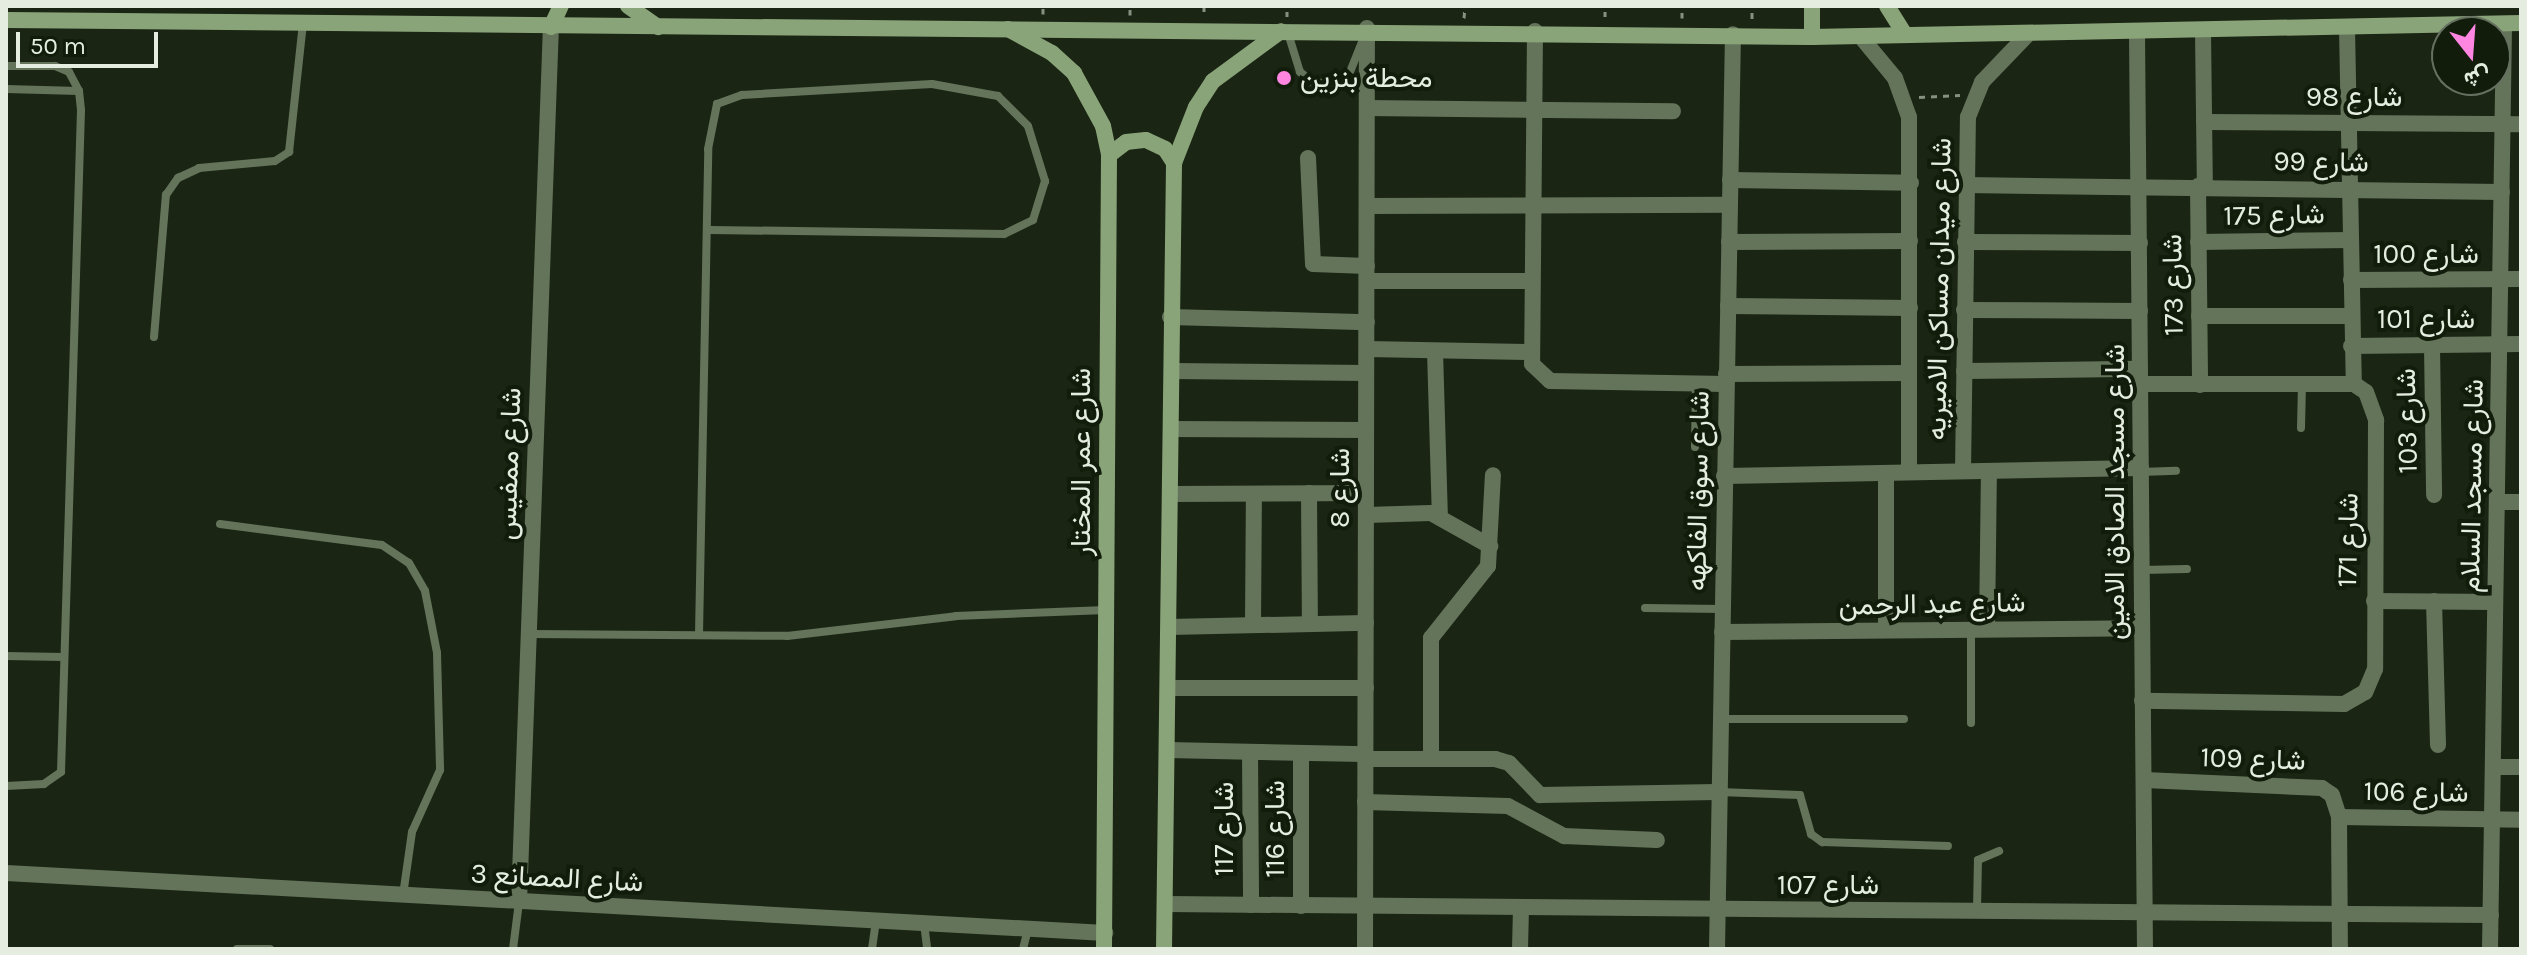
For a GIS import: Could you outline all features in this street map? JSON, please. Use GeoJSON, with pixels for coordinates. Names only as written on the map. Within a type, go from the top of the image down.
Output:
{"type":"FeatureCollection","features":[{"type":"Feature","properties":{"kind":"main road"},"geometry":{"type":"LineString","coordinates":[[551,27],[561,6]]}},
{"type":"Feature","properties":{"kind":"main road"},"geometry":{"type":"LineString","coordinates":[[628,6],[658,27]]}},
{"type":"Feature","properties":{"kind":"main road"},"geometry":{"type":"LineString","coordinates":[[1812,6],[1812,37]]}},
{"type":"Feature","properties":{"kind":"main road"},"geometry":{"type":"LineString","coordinates":[[1887,6],[1905,35]]}},
{"type":"Feature","properties":{"kind":"main road"},"geometry":{"type":"LineString","coordinates":[[6,20],[551,27],[1367,28],[1812,37],[2137,34],[2512,23]]}},
{"type":"Feature","properties":{"kind":"main road","name":"شارع عمر المختار"},"geometry":{"type":"LineString","coordinates":[[999,26],[1052,53],[1074,73],[1091,98],[1109,155],[1104,941]]}},
{"type":"Feature","properties":{"kind":"main road"},"geometry":{"type":"LineString","coordinates":[[1164,949],[1170,688],[1170,317],[1174,163],[1189,120],[1213,81],[1259,42],[1287,28]]}},
{"type":"Feature","properties":{"kind":"main road"},"geometry":{"type":"LineString","coordinates":[[1109,155],[1126,142],[1146,140],[1165,149],[1174,163]]}},
{"type":"Feature","properties":{"kind":"street","name":"شارع مسجد السلام"},"geometry":{"type":"LineString","coordinates":[[2490,949],[2502,192],[2513,124],[2512,23]]}},
{"type":"Feature","properties":{"kind":"street","name":"شارع ممفيس"},"geometry":{"type":"LineString","coordinates":[[519,902],[551,27]]}},
{"type":"Feature","properties":{"kind":"street","name":"شارع 8"},"geometry":{"type":"LineString","coordinates":[[1365,949],[1367,28]]}},
{"type":"Feature","properties":{"kind":"street"},"geometry":{"type":"LineString","coordinates":[[1964,371],[2140,377],[2200,385],[2354,384],[2347,28]]}},
{"type":"Feature","properties":{"kind":"street"},"geometry":{"type":"LineString","coordinates":[[1535,31],[1529,352],[1539,375],[1550,381],[1697,383],[1726,379],[1909,373]]}},
{"type":"Feature","properties":{"kind":"street","name":"شارع 173"},"geometry":{"type":"LineString","coordinates":[[2200,385],[2198,242],[2204,122],[2203,32]]}},
{"type":"Feature","properties":{"kind":"street","name":"شارع سوق الفاكهه"},"geometry":{"type":"LineString","coordinates":[[1717,949],[1717,792],[1733,34]]}},
{"type":"Feature","properties":{"kind":"street","name":"شارع ميدان مساكن الاميريه"},"geometry":{"type":"LineString","coordinates":[[1963,471],[1968,117],[1976,95],[2028,34]]}},
{"type":"Feature","properties":{"kind":"street","name":"شارع مسجد الصادق الامين"},"geometry":{"type":"LineString","coordinates":[[2137,34],[2145,949]]}},
{"type":"Feature","properties":{"kind":"street"},"geometry":{"type":"LineString","coordinates":[[1861,37],[1905,97]]}},
{"type":"Feature","properties":{"kind":"street","name":"شارع ميدان مساكن الاميريه"},"geometry":{"type":"LineString","coordinates":[[1905,97],[1911,183],[1909,472]]}},
{"type":"Feature","properties":{"kind":"street"},"geometry":{"type":"LineString","coordinates":[[1367,108],[1673,111]]}},
{"type":"Feature","properties":{"kind":"street","name":"شارع 98"},"geometry":{"type":"LineString","coordinates":[[2204,122],[2513,124]]}},
{"type":"Feature","properties":{"kind":"street"},"geometry":{"type":"LineString","coordinates":[[1308,158],[1313,264],[1367,274],[1531,281]]}},
{"type":"Feature","properties":{"kind":"street"},"geometry":{"type":"LineString","coordinates":[[1730,180],[1911,183]]}},
{"type":"Feature","properties":{"kind":"street","name":"شارع 99"},"geometry":{"type":"LineString","coordinates":[[1965,185],[2502,192]]}},
{"type":"Feature","properties":{"kind":"street"},"geometry":{"type":"LineString","coordinates":[[1367,206],[1729,205]]}},
{"type":"Feature","properties":{"kind":"street","name":"شارع 175"},"geometry":{"type":"LineString","coordinates":[[2198,242],[2350,240]]}},
{"type":"Feature","properties":{"kind":"street"},"geometry":{"type":"LineString","coordinates":[[1729,242],[1910,241]]}},
{"type":"Feature","properties":{"kind":"street"},"geometry":{"type":"LineString","coordinates":[[1965,242],[2140,243]]}},
{"type":"Feature","properties":{"kind":"street","name":"شارع 100"},"geometry":{"type":"LineString","coordinates":[[2351,280],[2521,279]]}},
{"type":"Feature","properties":{"kind":"street"},"geometry":{"type":"LineString","coordinates":[[1728,306],[1910,308]]}},
{"type":"Feature","properties":{"kind":"street"},"geometry":{"type":"LineString","coordinates":[[1964,310],[2140,311]]}},
{"type":"Feature","properties":{"kind":"street"},"geometry":{"type":"LineString","coordinates":[[2199,316],[2351,316]]}},
{"type":"Feature","properties":{"kind":"street"},"geometry":{"type":"LineString","coordinates":[[1170,317],[1367,322]]}},
{"type":"Feature","properties":{"kind":"street","name":"شارع 101"},"geometry":{"type":"LineString","coordinates":[[2351,346],[2521,344]]}},
{"type":"Feature","properties":{"kind":"street","name":"شارع 103"},"geometry":{"type":"LineString","coordinates":[[2432,345],[2434,495]]}},
{"type":"Feature","properties":{"kind":"street"},"geometry":{"type":"LineString","coordinates":[[1367,349],[1529,352]]}},
{"type":"Feature","properties":{"kind":"street"},"geometry":{"type":"LineString","coordinates":[[1435,351],[1440,516]]}},
{"type":"Feature","properties":{"kind":"street"},"geometry":{"type":"LineString","coordinates":[[1172,371],[1366,373]]}},
{"type":"Feature","properties":{"kind":"street","name":"شارع 171"},"geometry":{"type":"LineString","coordinates":[[2142,701],[2356,700],[2375,669],[2376,420],[2366,392],[2354,384]]}},
{"type":"Feature","properties":{"kind":"street"},"geometry":{"type":"LineString","coordinates":[[1172,429],[1366,430]]}},
{"type":"Feature","properties":{"kind":"street"},"geometry":{"type":"LineString","coordinates":[[1724,476],[2141,470]]}},
{"type":"Feature","properties":{"kind":"street"},"geometry":{"type":"LineString","coordinates":[[1979,629],[1989,471]]}},
{"type":"Feature","properties":{"kind":"street"},"geometry":{"type":"LineString","coordinates":[[1886,473],[1886,630]]}},
{"type":"Feature","properties":{"kind":"street"},"geometry":{"type":"LineString","coordinates":[[1431,759],[1431,638],[1449,609],[1478,584],[1490,546],[1493,475]]}},
{"type":"Feature","properties":{"kind":"street"},"geometry":{"type":"LineString","coordinates":[[1309,493],[1310,624]]}},
{"type":"Feature","properties":{"kind":"street"},"geometry":{"type":"LineString","coordinates":[[1171,494],[1366,493]]}},
{"type":"Feature","properties":{"kind":"street"},"geometry":{"type":"LineString","coordinates":[[1253,625],[1254,494]]}},
{"type":"Feature","properties":{"kind":"street"},"geometry":{"type":"LineString","coordinates":[[2499,502],[2521,502]]}},
{"type":"Feature","properties":{"kind":"street"},"geometry":{"type":"LineString","coordinates":[[1366,515],[1440,516],[1490,546]]}},
{"type":"Feature","properties":{"kind":"street"},"geometry":{"type":"LineString","coordinates":[[2374,601],[2495,602]]}},
{"type":"Feature","properties":{"kind":"street"},"geometry":{"type":"LineString","coordinates":[[2434,601],[2438,745]]}},
{"type":"Feature","properties":{"kind":"street"},"geometry":{"type":"LineString","coordinates":[[1169,627],[1366,623]]}},
{"type":"Feature","properties":{"kind":"street","name":"شارع عبد الرحمن"},"geometry":{"type":"LineString","coordinates":[[1722,632],[2142,628]]}},
{"type":"Feature","properties":{"kind":"street"},"geometry":{"type":"LineString","coordinates":[[1170,688],[1366,688]]}},
{"type":"Feature","properties":{"kind":"street"},"geometry":{"type":"LineString","coordinates":[[1168,750],[1509,763],[1540,795],[1717,792]]}},
{"type":"Feature","properties":{"kind":"street","name":"شارع 117"},"geometry":{"type":"LineString","coordinates":[[1250,752],[1251,905]]}},
{"type":"Feature","properties":{"kind":"street","name":"شارع 116"},"geometry":{"type":"LineString","coordinates":[[1301,753],[1301,906]]}},
{"type":"Feature","properties":{"kind":"street"},"geometry":{"type":"LineString","coordinates":[[2493,767],[2521,767]]}},
{"type":"Feature","properties":{"kind":"street","name":"شارع 109"},"geometry":{"type":"LineString","coordinates":[[2145,780],[2322,788],[2332,795],[2339,817]]}},
{"type":"Feature","properties":{"kind":"street"},"geometry":{"type":"LineString","coordinates":[[1365,802],[1508,806],[1564,836],[1657,840]]}},
{"type":"Feature","properties":{"kind":"street"},"geometry":{"type":"LineString","coordinates":[[2339,817],[2340,949]]}},
{"type":"Feature","properties":{"kind":"street","name":"شارع 106"},"geometry":{"type":"LineString","coordinates":[[2339,817],[2521,820]]}},
{"type":"Feature","properties":{"kind":"street","name":"شارع المصانع 3"},"geometry":{"type":"LineString","coordinates":[[6,873],[1028,929],[1104,941]]}},
{"type":"Feature","properties":{"kind":"street","name":"شارع 107"},"geometry":{"type":"LineString","coordinates":[[1166,904],[1718,912],[1977,910],[2491,915]]}},
{"type":"Feature","properties":{"kind":"street"},"geometry":{"type":"LineString","coordinates":[[1520,949],[1521,909]]}},
{"type":"Feature","properties":{"kind":"lane"},"geometry":{"type":"LineString","coordinates":[[154,337],[166,195],[178,178],[199,168],[275,161],[289,152],[303,24]]}},
{"type":"Feature","properties":{"kind":"lane"},"geometry":{"type":"LineString","coordinates":[[1287,28],[1306,79],[1343,83],[1367,28]]}},
{"type":"Feature","properties":{"kind":"lane"},"geometry":{"type":"LineString","coordinates":[[6,66],[55,66],[69,72],[79,91],[61,772],[44,784],[6,786]]}},
{"type":"Feature","properties":{"kind":"lane"},"geometry":{"type":"LineString","coordinates":[[699,634],[713,114],[725,99],[742,95],[932,84],[998,96],[1028,126],[1045,181],[1033,220],[1004,234],[710,230]]}},
{"type":"Feature","properties":{"kind":"lane"},"geometry":{"type":"LineString","coordinates":[[6,89],[79,91]]}},
{"type":"Feature","properties":{"kind":"lane"},"geometry":{"type":"LineString","coordinates":[[1695,447],[1697,383]]}},
{"type":"Feature","properties":{"kind":"lane"},"geometry":{"type":"LineString","coordinates":[[2301,428],[2302,385]]}},
{"type":"Feature","properties":{"kind":"lane"},"geometry":{"type":"LineString","coordinates":[[2141,470],[2176,471]]}},
{"type":"Feature","properties":{"kind":"lane"},"geometry":{"type":"LineString","coordinates":[[220,524],[382,545],[409,563],[425,591],[437,653],[440,770],[412,832],[403,895]]}},
{"type":"Feature","properties":{"kind":"lane"},"geometry":{"type":"LineString","coordinates":[[2142,570],[2187,569]]}},
{"type":"Feature","properties":{"kind":"lane"},"geometry":{"type":"LineString","coordinates":[[1645,608],[1722,609]]}},
{"type":"Feature","properties":{"kind":"lane"},"geometry":{"type":"LineString","coordinates":[[529,634],[787,636],[956,616],[1106,610]]}},
{"type":"Feature","properties":{"kind":"lane"},"geometry":{"type":"LineString","coordinates":[[1971,723],[1979,629]]}},
{"type":"Feature","properties":{"kind":"lane"},"geometry":{"type":"LineString","coordinates":[[6,656],[64,657]]}},
{"type":"Feature","properties":{"kind":"lane"},"geometry":{"type":"LineString","coordinates":[[1719,719],[1904,719]]}},
{"type":"Feature","properties":{"kind":"lane"},"geometry":{"type":"LineString","coordinates":[[1717,792],[1800,795],[1811,834],[1822,842],[1948,846]]}},
{"type":"Feature","properties":{"kind":"lane"},"geometry":{"type":"LineString","coordinates":[[1977,910],[1978,860],[1999,851]]}},
{"type":"Feature","properties":{"kind":"lane"},"geometry":{"type":"LineString","coordinates":[[513,949],[519,902]]}},
{"type":"Feature","properties":{"kind":"lane"},"geometry":{"type":"LineString","coordinates":[[872,949],[876,921]]}},
{"type":"Feature","properties":{"kind":"lane"},"geometry":{"type":"LineString","coordinates":[[924,923],[927,949]]}},
{"type":"Feature","properties":{"kind":"lane"},"geometry":{"type":"LineString","coordinates":[[1023,949],[1028,929]]}},
{"type":"Feature","properties":{"kind":"lane"},"geometry":{"type":"LineString","coordinates":[[237,949],[270,949]]}},
{"type":"Feature","properties":{"kind":"path"},"geometry":{"type":"LineString","coordinates":[[1905,97],[1976,95]]}},
{"type":"Feature","properties":{"kind":"place","name":"محطة بنزين"},"geometry":{"type":"Point","coordinates":[1284,78]}}]}
